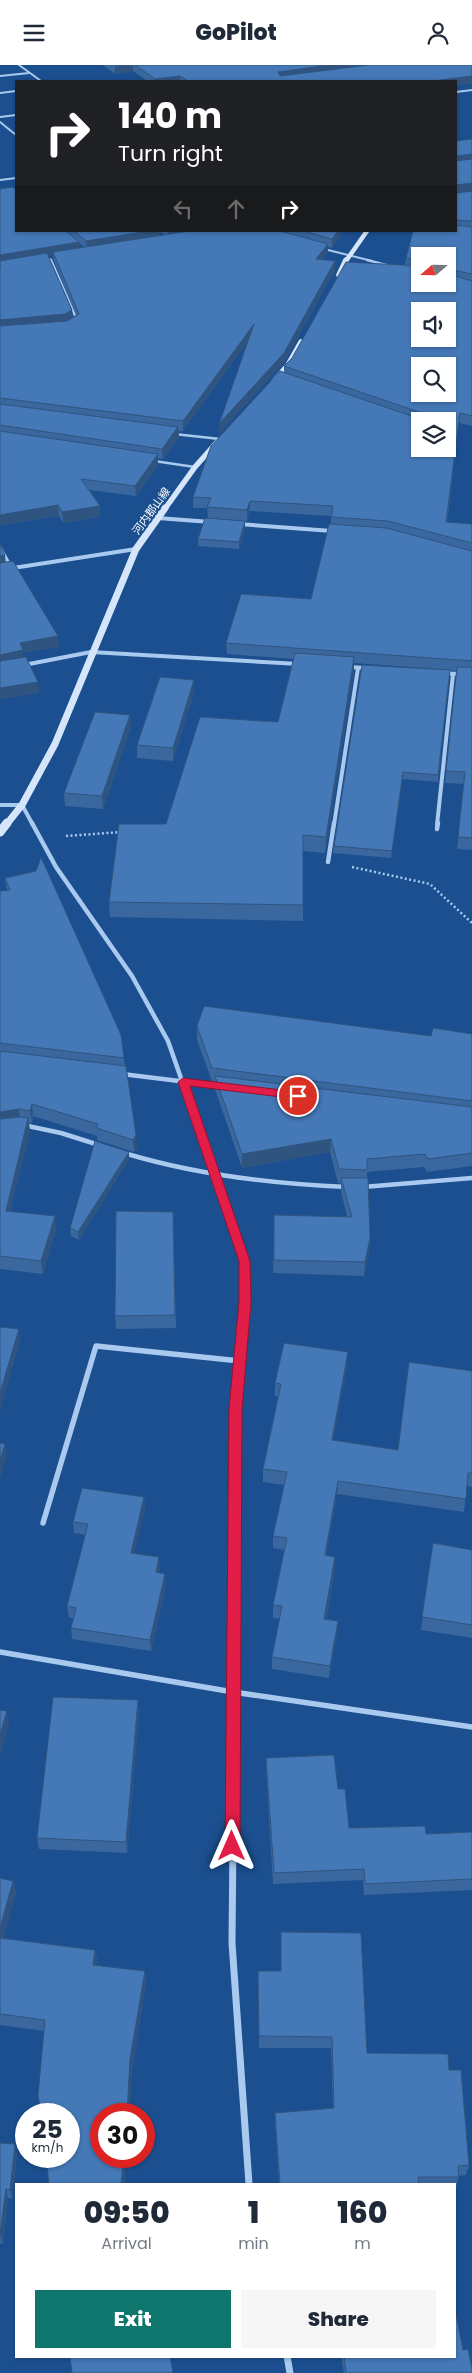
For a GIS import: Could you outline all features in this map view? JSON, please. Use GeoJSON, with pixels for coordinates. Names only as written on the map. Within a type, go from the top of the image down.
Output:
{"type":"FeatureCollection","features":[{"type":"Feature","properties":{"kind":"main road"},"geometry":{"type":"LineString","coordinates":[[336,281],[349,255],[366,232]]}},
{"type":"Feature","properties":{"kind":"main road"},"geometry":{"type":"LineString","coordinates":[[270,384],[288,365],[307,332]]}},
{"type":"Feature","properties":{"kind":"main road","name":"河内郡山線"},"geometry":{"type":"LineString","coordinates":[[0,832],[22,805],[55,744],[91,652],[136,549],[194,467],[226,433]]}},
{"type":"Feature","properties":{"kind":"street"},"geometry":{"type":"LineString","coordinates":[[19,65],[40,80]]}},
{"type":"Feature","properties":{"kind":"street"},"geometry":{"type":"LineString","coordinates":[[0,76],[29,73]]}},
{"type":"Feature","properties":{"kind":"street"},"geometry":{"type":"LineString","coordinates":[[457,92],[472,90]]}},
{"type":"Feature","properties":{"kind":"street"},"geometry":{"type":"LineString","coordinates":[[0,93],[15,91]]}},
{"type":"Feature","properties":{"kind":"street"},"geometry":{"type":"LineString","coordinates":[[0,117],[15,115]]}},
{"type":"Feature","properties":{"kind":"street"},"geometry":{"type":"LineString","coordinates":[[0,122],[15,134]]}},
{"type":"Feature","properties":{"kind":"street"},"geometry":{"type":"LineString","coordinates":[[0,180],[15,177]]}},
{"type":"Feature","properties":{"kind":"street"},"geometry":{"type":"LineString","coordinates":[[318,248],[393,267]]}},
{"type":"Feature","properties":{"kind":"street"},"geometry":{"type":"LineString","coordinates":[[42,261],[59,258]]}},
{"type":"Feature","properties":{"kind":"street"},"geometry":{"type":"LineString","coordinates":[[50,259],[77,321],[72,324]]}},
{"type":"Feature","properties":{"kind":"street"},"geometry":{"type":"LineString","coordinates":[[277,377],[284,380]]}},
{"type":"Feature","properties":{"kind":"street"},"geometry":{"type":"LineString","coordinates":[[172,433],[220,439]]}},
{"type":"Feature","properties":{"kind":"street"},"geometry":{"type":"LineString","coordinates":[[150,460],[194,467]]}},
{"type":"Feature","properties":{"kind":"street"},"geometry":{"type":"LineString","coordinates":[[158,518],[215,522]]}},
{"type":"Feature","properties":{"kind":"street"},"geometry":{"type":"LineString","coordinates":[[234,524],[339,532]]}},
{"type":"Feature","properties":{"kind":"street"},"geometry":{"type":"LineString","coordinates":[[0,548],[12,568]]}},
{"type":"Feature","properties":{"kind":"street"},"geometry":{"type":"LineString","coordinates":[[0,570],[136,549]]}},
{"type":"Feature","properties":{"kind":"street"},"geometry":{"type":"LineString","coordinates":[[18,666],[91,652],[301,664]]}},
{"type":"Feature","properties":{"kind":"street"},"geometry":{"type":"LineString","coordinates":[[339,666],[377,669]]}},
{"type":"Feature","properties":{"kind":"street"},"geometry":{"type":"LineString","coordinates":[[328,862],[358,667]]}},
{"type":"Feature","properties":{"kind":"street"},"geometry":{"type":"LineString","coordinates":[[434,673],[472,675]]}},
{"type":"Feature","properties":{"kind":"street"},"geometry":{"type":"LineString","coordinates":[[437,829],[453,674]]}},
{"type":"Feature","properties":{"kind":"street"},"geometry":{"type":"LineString","coordinates":[[0,805],[22,805],[56,867],[132,976],[168,1041],[245,1261],[245,1302],[236,1409],[232,1943],[249,2183]]}},
{"type":"Feature","properties":{"kind":"street"},"geometry":{"type":"LineString","coordinates":[[116,1073],[231,1087]]}},
{"type":"Feature","properties":{"kind":"street"},"geometry":{"type":"LineString","coordinates":[[14,1126],[21,1125],[60,1133],[106,1147]]}},
{"type":"Feature","properties":{"kind":"street"},"geometry":{"type":"LineString","coordinates":[[115,1150],[217,1177],[302,1186],[350,1187]]}},
{"type":"Feature","properties":{"kind":"street"},"geometry":{"type":"LineString","coordinates":[[360,1187],[380,1188],[472,1178]]}},
{"type":"Feature","properties":{"kind":"street"},"geometry":{"type":"LineString","coordinates":[[44,1523],[96,1346],[240,1361]]}},
{"type":"Feature","properties":{"kind":"street"},"geometry":{"type":"LineString","coordinates":[[0,1652],[233,1692],[472,1727]]}},
{"type":"Feature","properties":{"kind":"street"},"geometry":{"type":"LineString","coordinates":[[287,2358],[290,2373]]}},
{"type":"Feature","properties":{"kind":"path"},"geometry":{"type":"LineString","coordinates":[[41,839],[80,834],[126,832]]}},
{"type":"Feature","properties":{"kind":"path"},"geometry":{"type":"LineString","coordinates":[[328,862],[430,883],[472,923]]}},
{"type":"Feature","properties":{"kind":"building"},"geometry":{"type":"Polygon","coordinates":[[[135,65],[329,65],[278,72],[280,76],[369,65],[472,65],[472,76],[441,80],[186,80],[180,76],[155,79],[135,65]]]}},
{"type":"Feature","properties":{"kind":"building"},"geometry":{"type":"Polygon","coordinates":[[[472,139],[472,154],[457,156],[457,141],[472,139]]]}},
{"type":"Feature","properties":{"kind":"building"},"geometry":{"type":"Polygon","coordinates":[[[472,159],[472,183],[457,185],[457,161],[472,159]]]}},
{"type":"Feature","properties":{"kind":"building"},"geometry":{"type":"Polygon","coordinates":[[[12,187],[15,188],[15,232],[67,232],[79,242],[0,255],[0,189],[12,187]]]}},
{"type":"Feature","properties":{"kind":"building"},"geometry":{"type":"Polygon","coordinates":[[[472,191],[472,221],[457,220],[457,193],[472,191]]]}},
{"type":"Feature","properties":{"kind":"building"},"geometry":{"type":"Polygon","coordinates":[[[457,225],[472,227],[472,274],[456,271],[456,247],[411,247],[411,259],[406,258],[413,232],[457,232],[457,225]]]}},
{"type":"Feature","properties":{"kind":"building"},"geometry":{"type":"Polygon","coordinates":[[[76,232],[143,232],[86,241],[76,232]]]}},
{"type":"Feature","properties":{"kind":"building"},"geometry":{"type":"Polygon","coordinates":[[[183,232],[284,232],[328,244],[316,259],[335,261],[284,353],[219,424],[254,324],[183,421],[0,398],[0,326],[67,321],[79,314],[53,252],[183,232]]]}},
{"type":"Feature","properties":{"kind":"building"},"geometry":{"type":"Polygon","coordinates":[[[307,232],[337,232],[332,239],[307,232]]]}},
{"type":"Feature","properties":{"kind":"building"},"geometry":{"type":"Polygon","coordinates":[[[47,253],[72,310],[65,314],[0,320],[0,261],[47,253]]]}},
{"type":"Feature","properties":{"kind":"building"},"geometry":{"type":"Polygon","coordinates":[[[346,262],[411,266],[411,293],[456,293],[456,276],[472,281],[472,416],[460,413],[456,444],[456,412],[419,412],[284,366],[292,358],[346,262]]]}},
{"type":"Feature","properties":{"kind":"building"},"geometry":{"type":"Polygon","coordinates":[[[280,371],[411,416],[411,457],[454,457],[446,522],[472,524],[472,543],[388,521],[331,517],[333,506],[250,501],[247,510],[207,507],[211,498],[193,497],[211,446],[280,371]]]}},
{"type":"Feature","properties":{"kind":"building"},"geometry":{"type":"Polygon","coordinates":[[[0,404],[178,427],[162,449],[0,425],[0,404]]]}},
{"type":"Feature","properties":{"kind":"building"},"geometry":{"type":"Polygon","coordinates":[[[0,431],[158,454],[135,486],[81,479],[100,506],[62,512],[58,505],[0,515],[0,431]]]}},
{"type":"Feature","properties":{"kind":"building"},"geometry":{"type":"Polygon","coordinates":[[[205,518],[245,521],[239,542],[198,539],[205,518]]]}},
{"type":"Feature","properties":{"kind":"building"},"geometry":{"type":"Polygon","coordinates":[[[329,524],[386,528],[472,551],[472,661],[226,643],[241,594],[311,599],[329,524]]]}},
{"type":"Feature","properties":{"kind":"building"},"geometry":{"type":"Polygon","coordinates":[[[0,544],[5,555],[0,556],[0,544]]]}},
{"type":"Feature","properties":{"kind":"building"},"geometry":{"type":"Polygon","coordinates":[[[13,561],[58,636],[20,643],[23,650],[0,655],[0,563],[13,561]]]}},
{"type":"Feature","properties":{"kind":"building"},"geometry":{"type":"Polygon","coordinates":[[[295,653],[354,657],[326,837],[303,835],[303,905],[109,902],[119,824],[166,824],[200,717],[278,722],[295,653]]]}},
{"type":"Feature","properties":{"kind":"building"},"geometry":{"type":"Polygon","coordinates":[[[26,657],[38,682],[0,688],[0,661],[26,657]]]}},
{"type":"Feature","properties":{"kind":"building"},"geometry":{"type":"Polygon","coordinates":[[[362,665],[450,670],[438,775],[403,772],[392,851],[334,846],[362,665]]]}},
{"type":"Feature","properties":{"kind":"building"},"geometry":{"type":"Polygon","coordinates":[[[457,667],[472,667],[472,838],[458,837],[465,772],[446,771],[457,667]]]}},
{"type":"Feature","properties":{"kind":"building"},"geometry":{"type":"Polygon","coordinates":[[[160,677],[194,680],[173,748],[137,745],[160,677]]]}},
{"type":"Feature","properties":{"kind":"building"},"geometry":{"type":"Polygon","coordinates":[[[95,712],[130,715],[102,796],[64,793],[95,712]]]}},
{"type":"Feature","properties":{"kind":"building"},"geometry":{"type":"Polygon","coordinates":[[[41,857],[121,1035],[124,1058],[0,1043],[0,891],[10,890],[5,878],[36,871],[41,857]]]}},
{"type":"Feature","properties":{"kind":"building"},"geometry":{"type":"Polygon","coordinates":[[[204,1006],[431,1036],[433,1028],[472,1034],[472,1101],[212,1068],[197,1026],[204,1006]]]}},
{"type":"Feature","properties":{"kind":"building"},"geometry":{"type":"Polygon","coordinates":[[[0,1051],[126,1066],[136,1135],[133,1140],[97,1128],[98,1124],[32,1104],[30,1111],[19,1109],[0,1112],[0,1051]]]}},
{"type":"Feature","properties":{"kind":"building"},"geometry":{"type":"Polygon","coordinates":[[[215,1076],[472,1107],[472,1153],[428,1159],[425,1154],[367,1159],[367,1170],[339,1169],[331,1139],[242,1154],[215,1076]]]}},
{"type":"Feature","properties":{"kind":"building"},"geometry":{"type":"Polygon","coordinates":[[[28,1118],[6,1211],[55,1216],[41,1261],[0,1256],[0,1119],[28,1118]]]}},
{"type":"Feature","properties":{"kind":"building"},"geometry":{"type":"Polygon","coordinates":[[[95,1141],[129,1152],[78,1232],[70,1228],[95,1141]]]}},
{"type":"Feature","properties":{"kind":"building"},"geometry":{"type":"Polygon","coordinates":[[[341,1178],[368,1178],[370,1238],[365,1262],[274,1260],[274,1215],[352,1217],[341,1178]]]}},
{"type":"Feature","properties":{"kind":"building"},"geometry":{"type":"Polygon","coordinates":[[[116,1211],[173,1212],[175,1315],[115,1316],[116,1211]]]}},
{"type":"Feature","properties":{"kind":"building"},"geometry":{"type":"Polygon","coordinates":[[[0,1327],[19,1329],[0,1393],[0,1327]]]}},
{"type":"Feature","properties":{"kind":"building"},"geometry":{"type":"Polygon","coordinates":[[[284,1343],[348,1352],[332,1440],[398,1450],[409,1362],[472,1371],[472,1473],[468,1473],[466,1499],[338,1481],[325,1555],[335,1557],[324,1619],[338,1621],[330,1666],[272,1657],[282,1606],[273,1605],[287,1538],[273,1536],[287,1472],[263,1469],[281,1384],[275,1383],[284,1343]]]}},
{"type":"Feature","properties":{"kind":"building"},"geometry":{"type":"Polygon","coordinates":[[[0,1443],[5,1444],[0,1460],[0,1443]]]}},
{"type":"Feature","properties":{"kind":"building"},"geometry":{"type":"Polygon","coordinates":[[[82,1488],[144,1497],[131,1553],[159,1557],[156,1572],[165,1574],[150,1640],[71,1628],[76,1608],[67,1606],[88,1524],[73,1522],[82,1488]]]}},
{"type":"Feature","properties":{"kind":"building"},"geometry":{"type":"Polygon","coordinates":[[[433,1543],[472,1550],[472,1625],[422,1617],[433,1543]]]}},
{"type":"Feature","properties":{"kind":"building"},"geometry":{"type":"Polygon","coordinates":[[[53,1697],[138,1700],[126,1842],[37,1838],[53,1697]]]}},
{"type":"Feature","properties":{"kind":"building"},"geometry":{"type":"Polygon","coordinates":[[[0,1710],[7,1711],[0,1735],[0,1710]]]}},
{"type":"Feature","properties":{"kind":"building"},"geometry":{"type":"Polygon","coordinates":[[[334,1755],[338,1789],[345,1789],[349,1828],[425,1826],[426,1834],[472,1832],[472,1879],[365,1884],[364,1869],[274,1873],[266,1758],[334,1755]]]}},
{"type":"Feature","properties":{"kind":"building"},"geometry":{"type":"Polygon","coordinates":[[[0,1878],[13,1881],[0,1928],[0,1878]]]}},
{"type":"Feature","properties":{"kind":"building"},"geometry":{"type":"Polygon","coordinates":[[[281,1932],[361,1933],[367,2053],[448,2054],[449,2070],[461,2070],[469,2165],[458,2166],[459,2177],[418,2177],[419,2183],[280,2183],[275,2113],[334,2108],[332,2037],[259,2036],[258,1971],[281,1971],[281,1932]]]}},
{"type":"Feature","properties":{"kind":"building"},"geometry":{"type":"Polygon","coordinates":[[[0,1938],[95,1950],[93,1965],[145,1971],[130,2059],[128,2103],[90,2103],[90,2168],[123,2168],[121,2183],[49,2183],[47,2168],[80,2168],[80,2103],[39,2103],[38,2095],[45,2020],[0,2014],[0,1938]]]}},
{"type":"Feature","properties":{"kind":"building"},"geometry":{"type":"Polygon","coordinates":[[[0,2143],[15,2144],[10,2190],[6,2189],[0,2235],[0,2143]]]}},
{"type":"Feature","properties":{"kind":"building"},"geometry":{"type":"Polygon","coordinates":[[[456,2314],[463,2350],[468,2349],[472,2368],[472,2373],[346,2373],[344,2358],[456,2358],[456,2314]]]}},
{"type":"Feature","properties":{"kind":"building"},"geometry":{"type":"Polygon","coordinates":[[[70,2358],[170,2358],[173,2373],[72,2373],[70,2358]]]}},
{"type":"Feature","properties":{"kind":"route"},"geometry":{"type":"LineString","coordinates":[[232,1846],[236,1409],[245,1302],[245,1261],[183,1082],[298,1096]]}}]}
